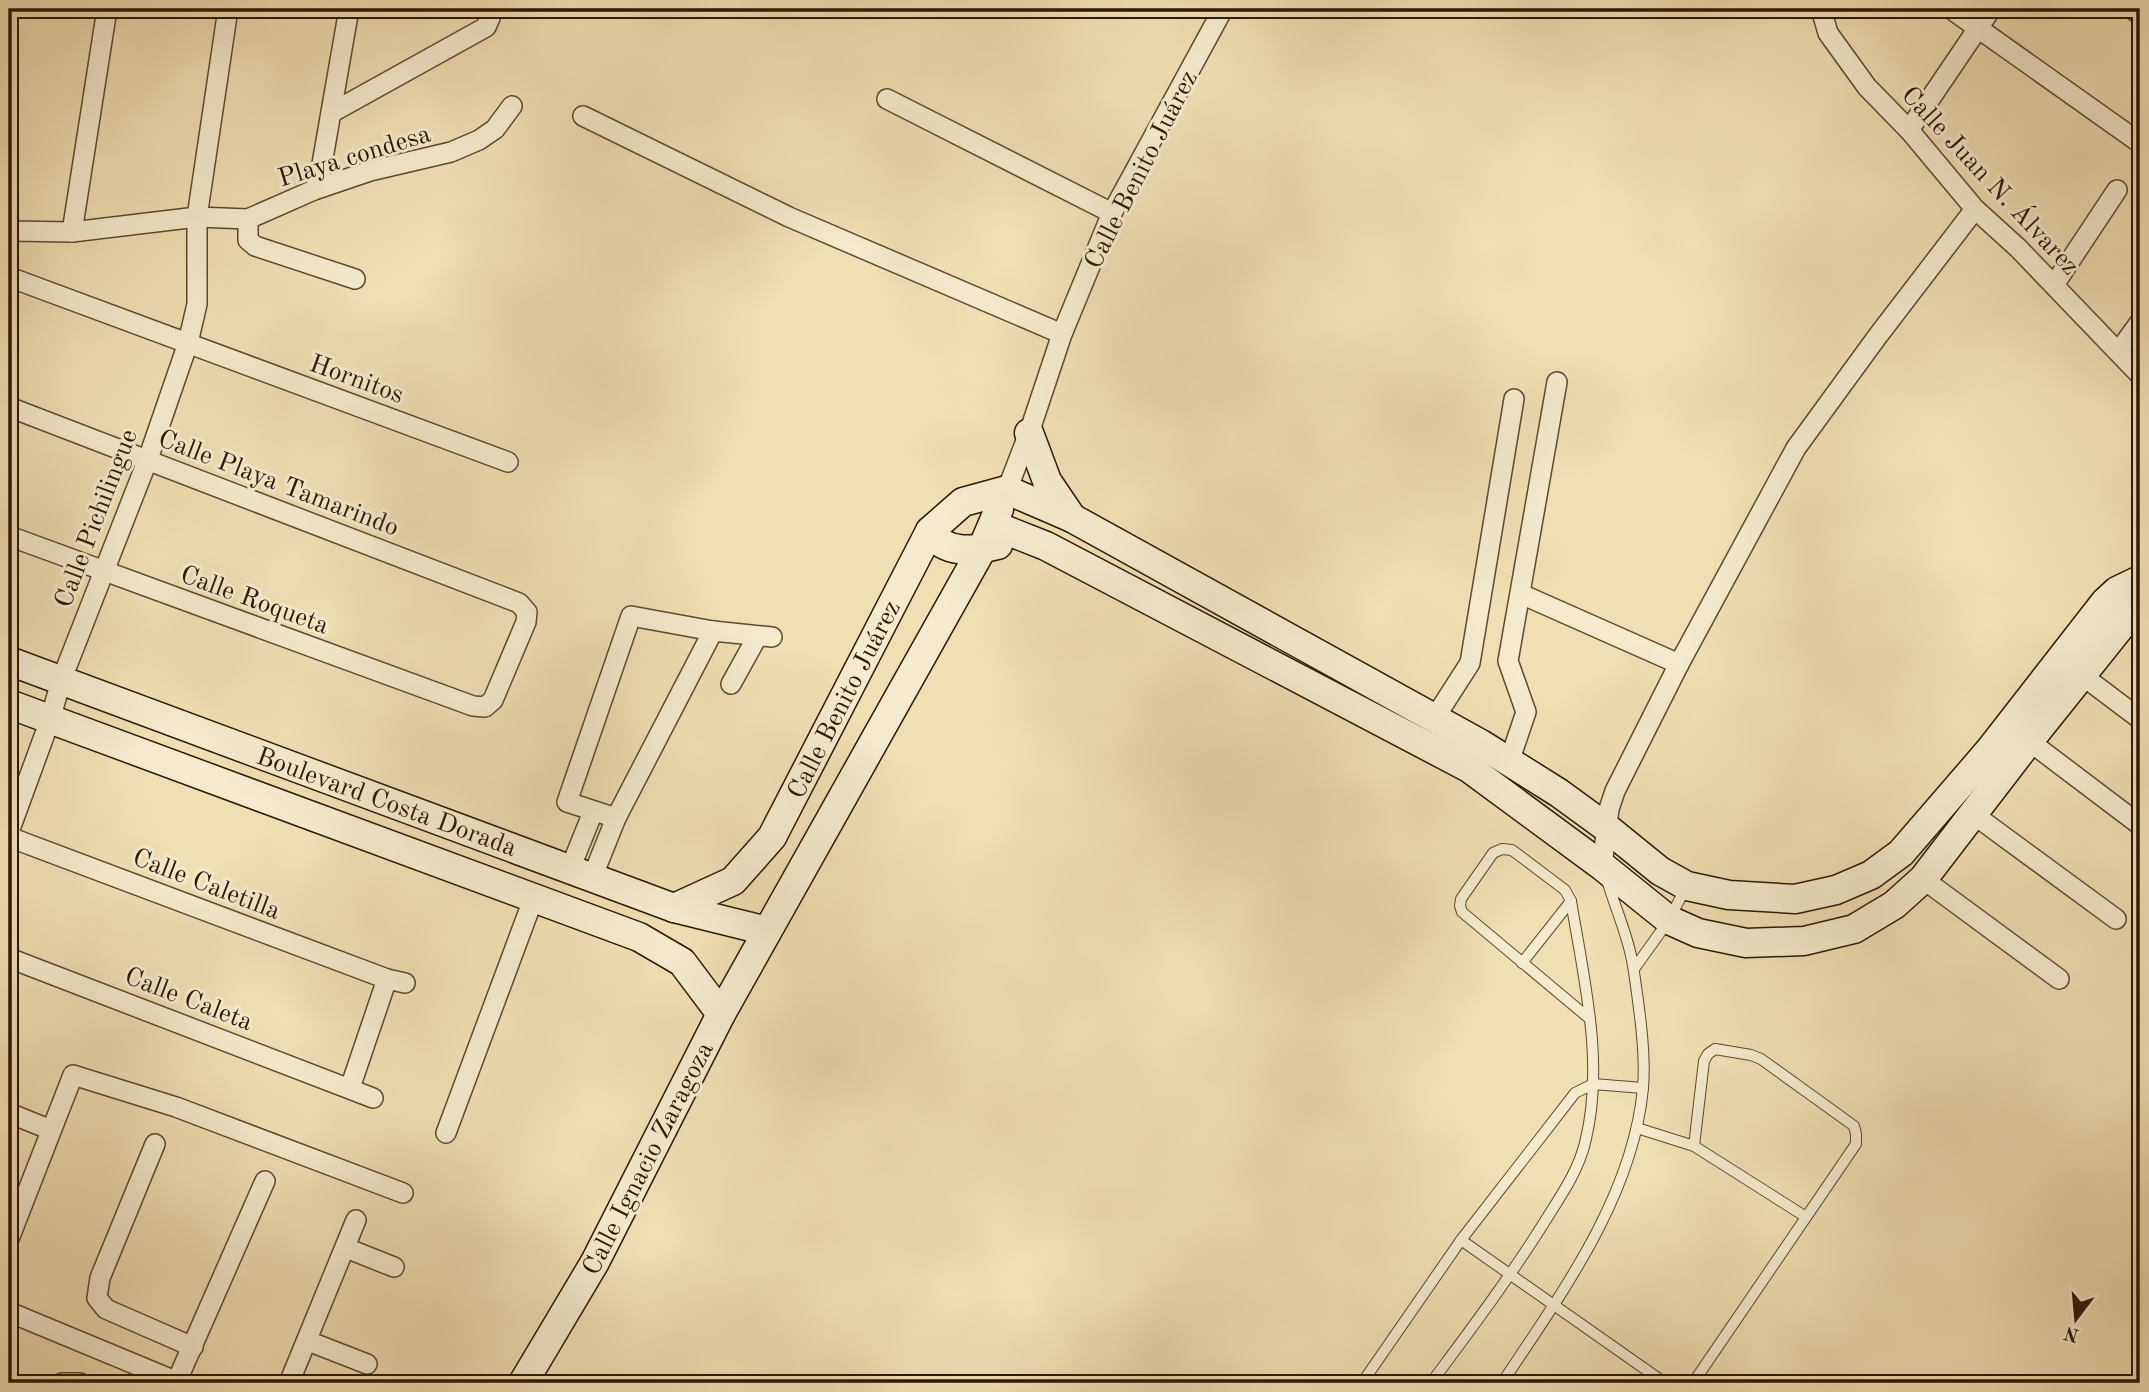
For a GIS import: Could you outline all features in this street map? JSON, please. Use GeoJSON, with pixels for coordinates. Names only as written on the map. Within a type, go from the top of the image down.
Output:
{"type":"FeatureCollection","features":[{"type":"Feature","properties":{"kind":"main road"},"geometry":{"type":"LineString","coordinates":[[1029,433],[1046,481],[1072,518]]}},
{"type":"Feature","properties":{"kind":"main road"},"geometry":{"type":"LineString","coordinates":[[1007,490],[1072,518],[1440,722],[1475,756],[1602,866],[1669,920],[1698,933],[1746,943],[1804,941],[1854,929],[1894,905],[1923,879],[2029,741],[2083,676],[2135,597]]}},
{"type":"Feature","properties":{"kind":"main road","name":"Calle Benito Juárez"},"geometry":{"type":"LineString","coordinates":[[674,908],[733,881],[772,837],[930,531],[963,502],[1007,490]]}},
{"type":"Feature","properties":{"kind":"main road","name":"Calle Benito Juárez"},"geometry":{"type":"LineString","coordinates":[[767,931],[987,537],[1007,490]]}},
{"type":"Feature","properties":{"kind":"main road"},"geometry":{"type":"LineString","coordinates":[[930,531],[937,541],[947,547],[987,537],[1046,547],[1429,748],[1509,762],[1607,828],[1660,871],[1687,886],[1729,895],[1795,899],[1836,890],[1871,875],[1901,853],[1981,761],[2105,602],[2135,597]]}},
{"type":"Feature","properties":{"kind":"main road","name":"Boulevard Costa Dorada"},"geometry":{"type":"LineString","coordinates":[[9,661],[674,908],[767,931]]}},
{"type":"Feature","properties":{"kind":"main road"},"geometry":{"type":"LineString","coordinates":[[1360,712],[1378,688]]}},
{"type":"Feature","properties":{"kind":"main road","name":"Boulevard Costa Dorada"},"geometry":{"type":"LineString","coordinates":[[9,704],[639,936],[682,962],[721,1014]]}},
{"type":"Feature","properties":{"kind":"main road"},"geometry":{"type":"LineString","coordinates":[[482,878],[488,861],[493,856],[531,867],[570,869]]}},
{"type":"Feature","properties":{"kind":"main road","name":"Calle Ignacio Zaragoza"},"geometry":{"type":"LineString","coordinates":[[523,1383],[595,1262],[721,1014],[767,931]]}},
{"type":"Feature","properties":{"kind":"street"},"geometry":{"type":"LineString","coordinates":[[72,232],[107,9]]}},
{"type":"Feature","properties":{"kind":"street","name":"Calle Pichilingue"},"geometry":{"type":"LineString","coordinates":[[9,834],[50,720],[61,681],[148,459],[188,343],[197,304],[197,217],[228,9]]}},
{"type":"Feature","properties":{"kind":"street"},"geometry":{"type":"LineString","coordinates":[[314,190],[319,181],[349,9]]}},
{"type":"Feature","properties":{"kind":"street"},"geometry":{"type":"LineString","coordinates":[[331,113],[486,27],[490,18],[488,9]]}},
{"type":"Feature","properties":{"kind":"street","name":"Calle Benito Juárez"},"geometry":{"type":"LineString","coordinates":[[1007,490],[1062,334],[1112,213],[1223,9]]}},
{"type":"Feature","properties":{"kind":"street","name":"Calle Juan N. Álvarez"},"geometry":{"type":"LineString","coordinates":[[1821,9],[1828,33],[1867,87],[1909,130],[1975,209],[2054,285],[2140,375]]}},
{"type":"Feature","properties":{"kind":"street"},"geometry":{"type":"LineString","coordinates":[[1951,9],[2140,143]]}},
{"type":"Feature","properties":{"kind":"street"},"geometry":{"type":"LineString","coordinates":[[1909,130],[1991,9]]}},
{"type":"Feature","properties":{"kind":"street"},"geometry":{"type":"LineString","coordinates":[[2132,9],[2140,15]]}},
{"type":"Feature","properties":{"kind":"street"},"geometry":{"type":"LineString","coordinates":[[887,99],[1112,213]]}},
{"type":"Feature","properties":{"kind":"street","name":"Playa condesa"},"geometry":{"type":"LineString","coordinates":[[9,231],[72,232],[197,217],[248,219],[314,190],[370,171],[451,152],[479,140],[495,129],[512,106]]}},
{"type":"Feature","properties":{"kind":"street"},"geometry":{"type":"LineString","coordinates":[[583,116],[789,217],[1062,334]]}},
{"type":"Feature","properties":{"kind":"street"},"geometry":{"type":"LineString","coordinates":[[2054,285],[2117,190]]}},
{"type":"Feature","properties":{"kind":"street"},"geometry":{"type":"LineString","coordinates":[[1602,866],[1615,791],[1679,664],[1796,448],[1975,209]]}},
{"type":"Feature","properties":{"kind":"street"},"geometry":{"type":"LineString","coordinates":[[248,219],[248,240],[256,246],[355,279]]}},
{"type":"Feature","properties":{"kind":"street","name":"Hornitos"},"geometry":{"type":"LineString","coordinates":[[9,277],[508,463]]}},
{"type":"Feature","properties":{"kind":"street"},"geometry":{"type":"LineString","coordinates":[[2119,351],[2140,322]]}},
{"type":"Feature","properties":{"kind":"street"},"geometry":{"type":"LineString","coordinates":[[1509,762],[1526,712],[1508,661],[1557,382]]}},
{"type":"Feature","properties":{"kind":"street"},"geometry":{"type":"LineString","coordinates":[[1440,722],[1470,663],[1514,399]]}},
{"type":"Feature","properties":{"kind":"street","name":"Calle Playa Tamarindo"},"geometry":{"type":"LineString","coordinates":[[9,407],[519,604],[527,612],[526,622],[493,700],[485,707]]}},
{"type":"Feature","properties":{"kind":"street","name":"Calle Roqueta"},"geometry":{"type":"LineString","coordinates":[[9,536],[473,706],[485,707]]}},
{"type":"Feature","properties":{"kind":"street"},"geometry":{"type":"LineString","coordinates":[[1521,594],[1679,664]]}},
{"type":"Feature","properties":{"kind":"street"},"geometry":{"type":"LineString","coordinates":[[616,818],[567,802],[631,617],[764,637],[731,684]]}},
{"type":"Feature","properties":{"kind":"street"},"geometry":{"type":"LineString","coordinates":[[570,869],[616,818],[713,631]]}},
{"type":"Feature","properties":{"kind":"street"},"geometry":{"type":"LineString","coordinates":[[2083,676],[2140,719]]}},
{"type":"Feature","properties":{"kind":"street"},"geometry":{"type":"LineString","coordinates":[[2029,741],[2140,825]]}},
{"type":"Feature","properties":{"kind":"street"},"geometry":{"type":"LineString","coordinates":[[570,869],[593,811]]}},
{"type":"Feature","properties":{"kind":"street"},"geometry":{"type":"LineString","coordinates":[[1973,814],[2116,919]]}},
{"type":"Feature","properties":{"kind":"street","name":"Calle Caletilla"},"geometry":{"type":"LineString","coordinates":[[9,834],[396,981],[350,1088]]}},
{"type":"Feature","properties":{"kind":"street"},"geometry":{"type":"LineString","coordinates":[[1923,879],[2059,979]]}},
{"type":"Feature","properties":{"kind":"street"},"geometry":{"type":"LineString","coordinates":[[446,1133],[534,897]]}},
{"type":"Feature","properties":{"kind":"street","name":"Calle Caleta"},"geometry":{"type":"LineString","coordinates":[[9,958],[373,1098]]}},
{"type":"Feature","properties":{"kind":"street"},"geometry":{"type":"LineString","coordinates":[[9,1239],[73,1074],[176,1107],[403,1193]]}},
{"type":"Feature","properties":{"kind":"street"},"geometry":{"type":"LineString","coordinates":[[9,1113],[51,1130]]}},
{"type":"Feature","properties":{"kind":"street"},"geometry":{"type":"LineString","coordinates":[[155,1144],[100,1278],[97,1298],[106,1309],[193,1347]]}},
{"type":"Feature","properties":{"kind":"street"},"geometry":{"type":"LineString","coordinates":[[9,1312],[178,1383],[265,1181]]}},
{"type":"Feature","properties":{"kind":"street"},"geometry":{"type":"LineString","coordinates":[[289,1383],[356,1220]]}},
{"type":"Feature","properties":{"kind":"street"},"geometry":{"type":"LineString","coordinates":[[346,1248],[394,1267]]}},
{"type":"Feature","properties":{"kind":"street"},"geometry":{"type":"LineString","coordinates":[[307,1341],[367,1364]]}},
{"type":"Feature","properties":{"kind":"street"},"geometry":{"type":"LineString","coordinates":[[61,1383],[80,1383]]}},
{"type":"Feature","properties":{"kind":"lane"},"geometry":{"type":"LineString","coordinates":[[1431,1383],[1511,1275],[1574,1175],[1585,1143],[1593,1084],[1590,1019],[1571,901],[1565,890],[1512,850],[1502,849],[1493,853],[1461,899],[1462,912],[1590,1019]]}},
{"type":"Feature","properties":{"kind":"lane"},"geometry":{"type":"LineString","coordinates":[[1502,1383],[1580,1265],[1622,1175],[1637,1128],[1643,1088],[1643,1065],[1634,969],[1602,866]]}},
{"type":"Feature","properties":{"kind":"lane"},"geometry":{"type":"LineString","coordinates":[[1634,969],[1669,920],[1687,886]]}},
{"type":"Feature","properties":{"kind":"lane"},"geometry":{"type":"LineString","coordinates":[[1522,962],[1571,901]]}},
{"type":"Feature","properties":{"kind":"lane"},"geometry":{"type":"LineString","coordinates":[[1693,1383],[1856,1144],[1856,1134],[1854,1126],[1761,1059],[1715,1049],[1704,1061],[1694,1146]]}},
{"type":"Feature","properties":{"kind":"lane"},"geometry":{"type":"LineString","coordinates":[[1362,1383],[1461,1240],[1575,1093],[1593,1084],[1643,1088]]}},
{"type":"Feature","properties":{"kind":"lane"},"geometry":{"type":"LineString","coordinates":[[1637,1128],[1694,1146],[1806,1217]]}},
{"type":"Feature","properties":{"kind":"lane"},"geometry":{"type":"LineString","coordinates":[[1461,1240],[1665,1383]]}}]}
